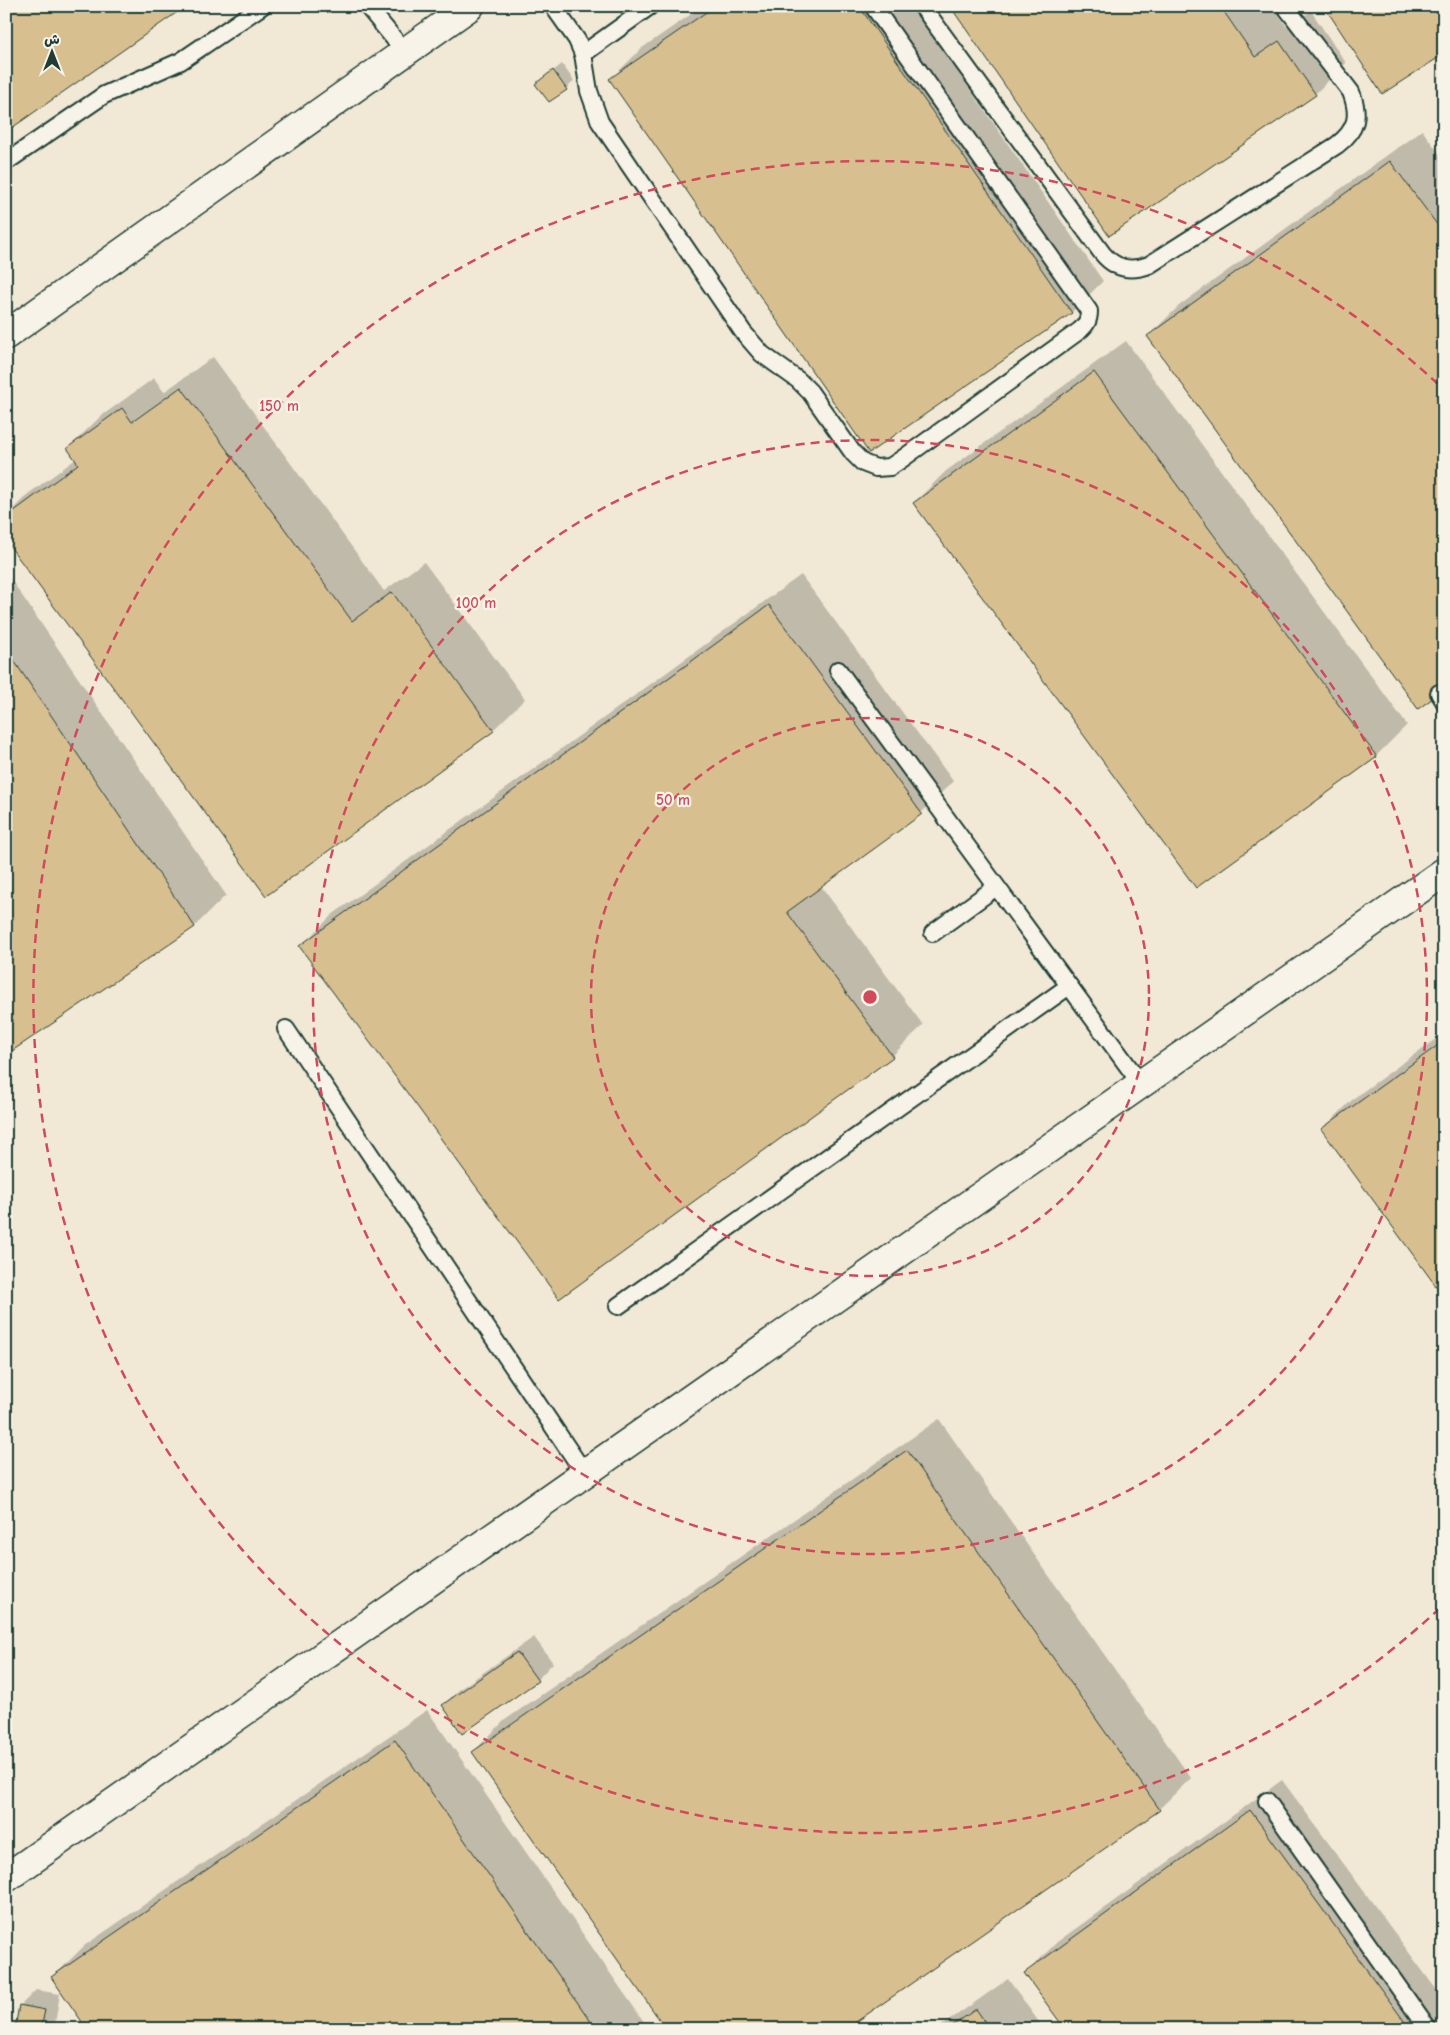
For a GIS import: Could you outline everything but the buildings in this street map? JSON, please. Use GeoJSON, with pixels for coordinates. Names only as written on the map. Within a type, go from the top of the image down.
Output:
{"type":"FeatureCollection","features":[{"type":"Feature","properties":{"kind":"street"},"geometry":{"type":"LineString","coordinates":[[6,335],[470,6]]}},
{"type":"Feature","properties":{"kind":"street"},"geometry":{"type":"LineString","coordinates":[[6,1878],[1444,872]]}},
{"type":"Feature","properties":{"kind":"lane"},"geometry":{"type":"LineString","coordinates":[[6,162],[104,95],[181,61],[262,6]]}},
{"type":"Feature","properties":{"kind":"lane"},"geometry":{"type":"LineString","coordinates":[[367,6],[405,52]]}},
{"type":"Feature","properties":{"kind":"lane"},"geometry":{"type":"LineString","coordinates":[[554,6],[577,40],[583,54],[589,91],[600,122],[743,332],[762,354],[798,380],[810,392],[853,453],[863,463],[876,468],[890,467],[1085,326],[1089,319],[1089,311],[873,6]]}},
{"type":"Feature","properties":{"kind":"lane"},"geometry":{"type":"LineString","coordinates":[[583,54],[650,6]]}},
{"type":"Feature","properties":{"kind":"lane"},"geometry":{"type":"LineString","coordinates":[[922,6],[1108,261],[1128,270],[1149,265],[1337,145],[1347,138],[1354,127],[1356,116],[1355,104],[1351,92],[1285,6]]}},
{"type":"Feature","properties":{"kind":"lane"},"geometry":{"type":"LineString","coordinates":[[838,670],[1141,1084]]}},
{"type":"Feature","properties":{"kind":"lane"},"geometry":{"type":"LineString","coordinates":[[933,933],[996,887]]}},
{"type":"Feature","properties":{"kind":"lane"},"geometry":{"type":"LineString","coordinates":[[618,1306],[1069,986]]}},
{"type":"Feature","properties":{"kind":"lane"},"geometry":{"type":"LineString","coordinates":[[286,1029],[585,1474]]}},
{"type":"Feature","properties":{"kind":"lane"},"geometry":{"type":"LineString","coordinates":[[1267,1801],[1428,2029]]}}]}
